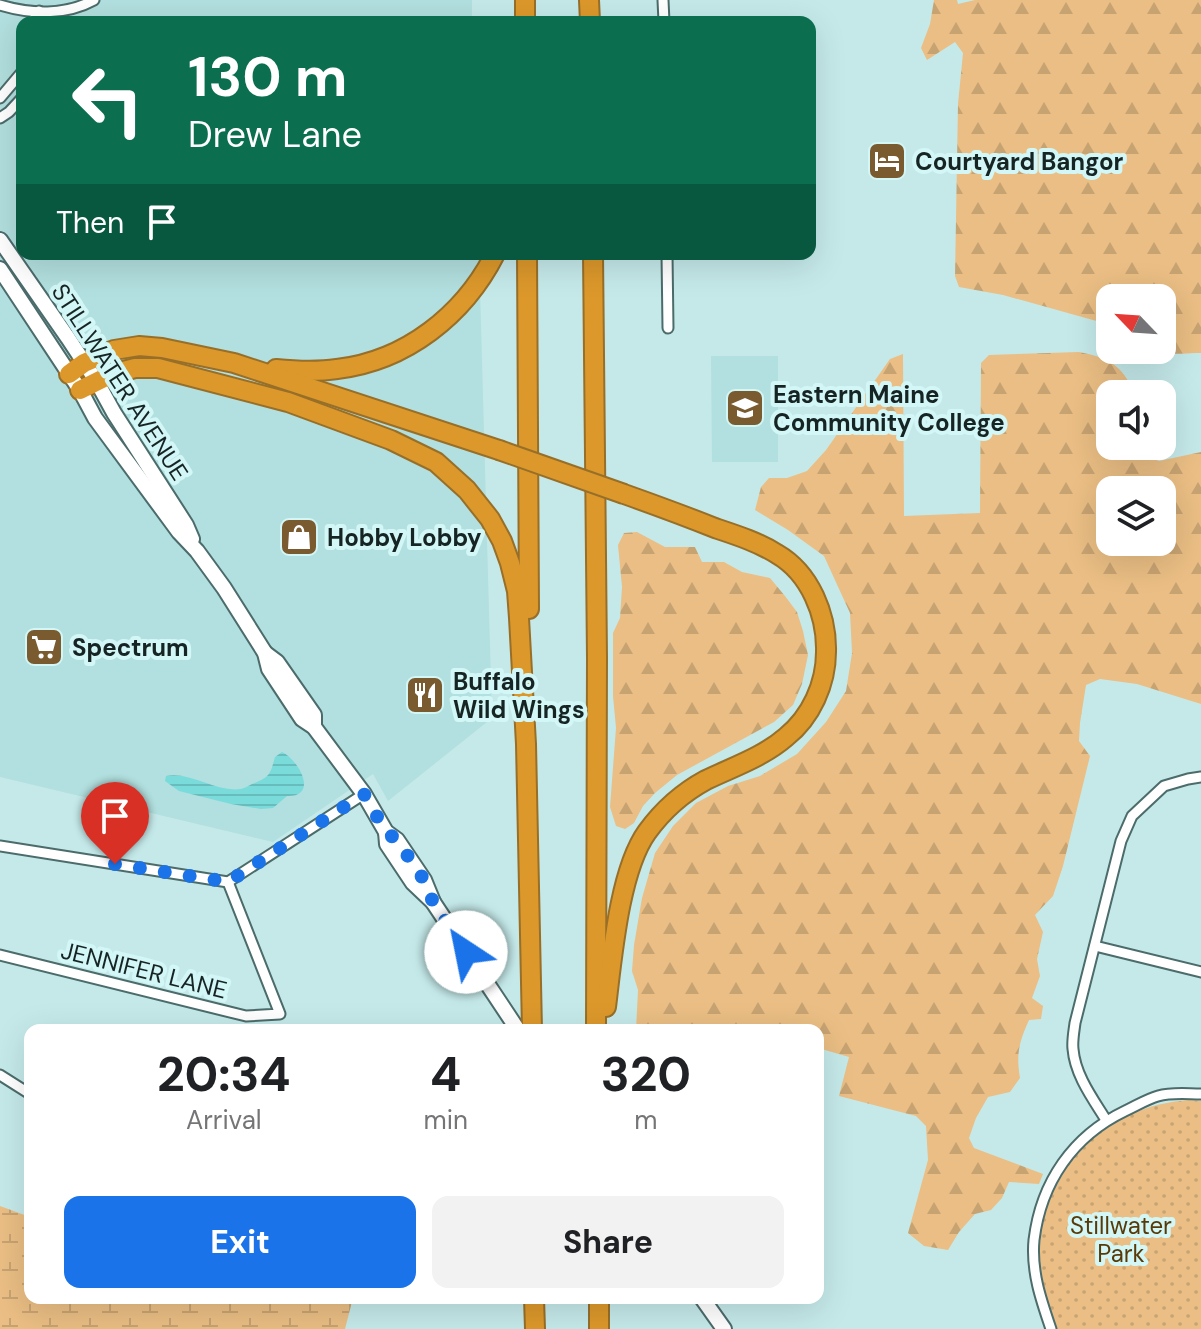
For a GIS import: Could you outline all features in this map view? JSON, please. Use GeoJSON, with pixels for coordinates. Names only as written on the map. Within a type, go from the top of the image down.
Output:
{"type":"FeatureCollection","features":[{"type":"Feature","properties":{"kind":"highway"},"geometry":{"type":"LineString","coordinates":[[77,369],[114,350],[139,346],[286,370],[337,369],[363,364],[394,353],[435,329],[474,289],[491,260]]}},
{"type":"Feature","properties":{"kind":"highway"},"geometry":{"type":"LineString","coordinates":[[526,744],[529,631],[527,260]]}},
{"type":"Feature","properties":{"kind":"highway"},"geometry":{"type":"LineString","coordinates":[[593,260],[597,658],[596,1024]]}},
{"type":"Feature","properties":{"kind":"highway"},"geometry":{"type":"LineString","coordinates":[[234,363],[499,450],[756,543],[789,562],[816,600],[823,620],[826,660],[816,698],[803,719],[787,737],[767,750],[703,782],[675,801],[645,835],[626,883],[604,1024]]}},
{"type":"Feature","properties":{"kind":"highway"},"geometry":{"type":"LineString","coordinates":[[88,386],[112,374],[135,368],[158,368],[288,402],[391,440],[436,462],[467,490],[490,519],[502,541],[517,591],[526,744],[532,1024]]}},
{"type":"Feature","properties":{"kind":"highway"},"geometry":{"type":"LineString","coordinates":[[534,1304],[535,1329]]}},
{"type":"Feature","properties":{"kind":"highway"},"geometry":{"type":"LineString","coordinates":[[599,1304],[599,1329]]}},
{"type":"Feature","properties":{"kind":"main road","name":"STILLWATER AVENUE"},"geometry":{"type":"LineString","coordinates":[[0,240],[88,386],[114,413],[186,525],[197,551],[265,653],[277,662],[314,715],[314,727],[364,794],[386,832],[397,840],[424,880],[433,902],[514,1024]]}},
{"type":"Feature","properties":{"kind":"main road","name":"STILLWATER AVENUE"},"geometry":{"type":"LineString","coordinates":[[0,269],[77,369]]}},
{"type":"Feature","properties":{"kind":"main road"},"geometry":{"type":"LineString","coordinates":[[706,1304],[724,1329]]}},
{"type":"Feature","properties":{"kind":"street"},"geometry":{"type":"LineString","coordinates":[[0,5],[57,12],[94,0]]}},
{"type":"Feature","properties":{"kind":"street"},"geometry":{"type":"LineString","coordinates":[[36,16],[39,11]]}},
{"type":"Feature","properties":{"kind":"street"},"geometry":{"type":"LineString","coordinates":[[39,11],[43,16]]}},
{"type":"Feature","properties":{"kind":"street"},"geometry":{"type":"LineString","coordinates":[[0,98],[16,79]]}},
{"type":"Feature","properties":{"kind":"street"},"geometry":{"type":"LineString","coordinates":[[0,118],[16,103]]}},
{"type":"Feature","properties":{"kind":"street"},"geometry":{"type":"LineString","coordinates":[[667,260],[668,328]]}},
{"type":"Feature","properties":{"kind":"street"},"geometry":{"type":"LineString","coordinates":[[1106,1120],[1082,1079],[1073,1048],[1075,1023],[1121,841],[1132,816],[1164,786],[1201,777]]}},
{"type":"Feature","properties":{"kind":"street"},"geometry":{"type":"LineString","coordinates":[[1,849],[228,882],[364,794]]}},
{"type":"Feature","properties":{"kind":"street","name":"JENNIFER LANE"},"geometry":{"type":"LineString","coordinates":[[0,955],[246,1016],[280,1014],[228,882]]}},
{"type":"Feature","properties":{"kind":"street"},"geometry":{"type":"LineString","coordinates":[[1095,946],[1201,972]]}},
{"type":"Feature","properties":{"kind":"street"},"geometry":{"type":"LineString","coordinates":[[0,1075],[24,1090]]}},
{"type":"Feature","properties":{"kind":"street"},"geometry":{"type":"LineString","coordinates":[[1051,1329],[1038,1291],[1034,1240],[1052,1179],[1067,1155],[1106,1120],[1160,1096],[1201,1094]]}},
{"type":"Feature","properties":{"kind":"shaded area"},"geometry":{"type":"Polygon","coordinates":[[[0,0],[472,0],[472,16],[16,16],[16,260],[479,260],[492,718],[388,801],[373,774],[273,842],[0,777],[0,0]]]}},
{"type":"Feature","properties":{"kind":"shaded area","name":"Eastern Maine Community College"},"geometry":{"type":"Polygon","coordinates":[[[711,356],[778,356],[778,462],[712,462],[711,356]]]}},
{"type":"Feature","properties":{"kind":"green space"},"geometry":{"type":"Polygon","coordinates":[[[934,0],[957,0],[958,4],[975,0],[1201,0],[1201,353],[1176,354],[1176,284],[1096,284],[1096,321],[1003,295],[959,287],[955,276],[958,104],[963,53],[955,42],[927,60],[921,48],[930,24],[934,0]]]}},
{"type":"Feature","properties":{"kind":"green space"},"geometry":{"type":"Polygon","coordinates":[[[1079,352],[1096,356],[1096,364],[1117,367],[1127,380],[1096,380],[1096,460],[1176,460],[1176,457],[1201,452],[1201,704],[1137,684],[1100,679],[1086,685],[1079,741],[1090,756],[1053,896],[1035,915],[1043,932],[1037,959],[1040,976],[1032,998],[1043,1006],[1041,1019],[1029,1020],[1023,1035],[1018,1055],[1020,1078],[1010,1092],[988,1097],[969,1138],[974,1148],[1043,1174],[1039,1184],[1009,1182],[1002,1198],[991,1210],[975,1214],[948,1250],[924,1246],[908,1233],[928,1160],[926,1126],[916,1116],[839,1096],[849,1057],[824,1050],[824,1024],[636,1024],[638,990],[632,971],[642,898],[655,853],[673,826],[696,803],[728,786],[760,776],[797,754],[826,722],[846,691],[852,653],[850,613],[824,556],[755,510],[761,487],[769,478],[787,478],[807,471],[826,450],[890,359],[903,354],[904,516],[980,513],[981,363],[989,355],[1079,352]]]}},
{"type":"Feature","properties":{"kind":"green space"},"geometry":{"type":"Polygon","coordinates":[[[637,532],[665,547],[695,547],[702,562],[724,562],[742,572],[770,578],[797,612],[808,655],[802,684],[793,705],[774,722],[677,775],[655,793],[634,823],[625,829],[616,826],[610,807],[616,728],[613,633],[620,618],[622,587],[618,545],[624,533],[637,532]]]}},
{"type":"Feature","properties":{"kind":"green space","name":"Stillwater Park"},"geometry":{"type":"Polygon","coordinates":[[[1201,1101],[1201,1329],[1055,1329],[1040,1263],[1042,1231],[1049,1201],[1062,1174],[1080,1150],[1128,1115],[1157,1105],[1201,1101]]]}},
{"type":"Feature","properties":{"kind":"green space"},"geometry":{"type":"Polygon","coordinates":[[[0,1206],[24,1215],[24,1304],[351,1304],[345,1329],[0,1329],[0,1206]]]}},
{"type":"Feature","properties":{"kind":"water"},"geometry":{"type":"Polygon","coordinates":[[[282,752],[294,762],[304,785],[297,795],[287,796],[273,808],[231,804],[179,791],[165,781],[166,776],[175,775],[223,788],[242,789],[266,777],[275,757],[282,752]]]}},
{"type":"Feature","properties":{"kind":"place","name":"Courtyard Bangor"},"geometry":{"type":"Point","coordinates":[887,161]}},
{"type":"Feature","properties":{"kind":"place","name":"Eastern Maine Community College"},"geometry":{"type":"Point","coordinates":[745,408]}},
{"type":"Feature","properties":{"kind":"place","name":"Hobby Lobby"},"geometry":{"type":"Point","coordinates":[299,537]}},
{"type":"Feature","properties":{"kind":"place","name":"Spectrum"},"geometry":{"type":"Point","coordinates":[44,647]}},
{"type":"Feature","properties":{"kind":"place","name":"Buffalo Wild Wings"},"geometry":{"type":"Point","coordinates":[425,695]}},
{"type":"Feature","properties":{"kind":"route"},"geometry":{"type":"LineString","coordinates":[[115,864],[228,882],[364,794],[386,832],[397,840],[424,880],[433,902],[466,952]]}}]}
